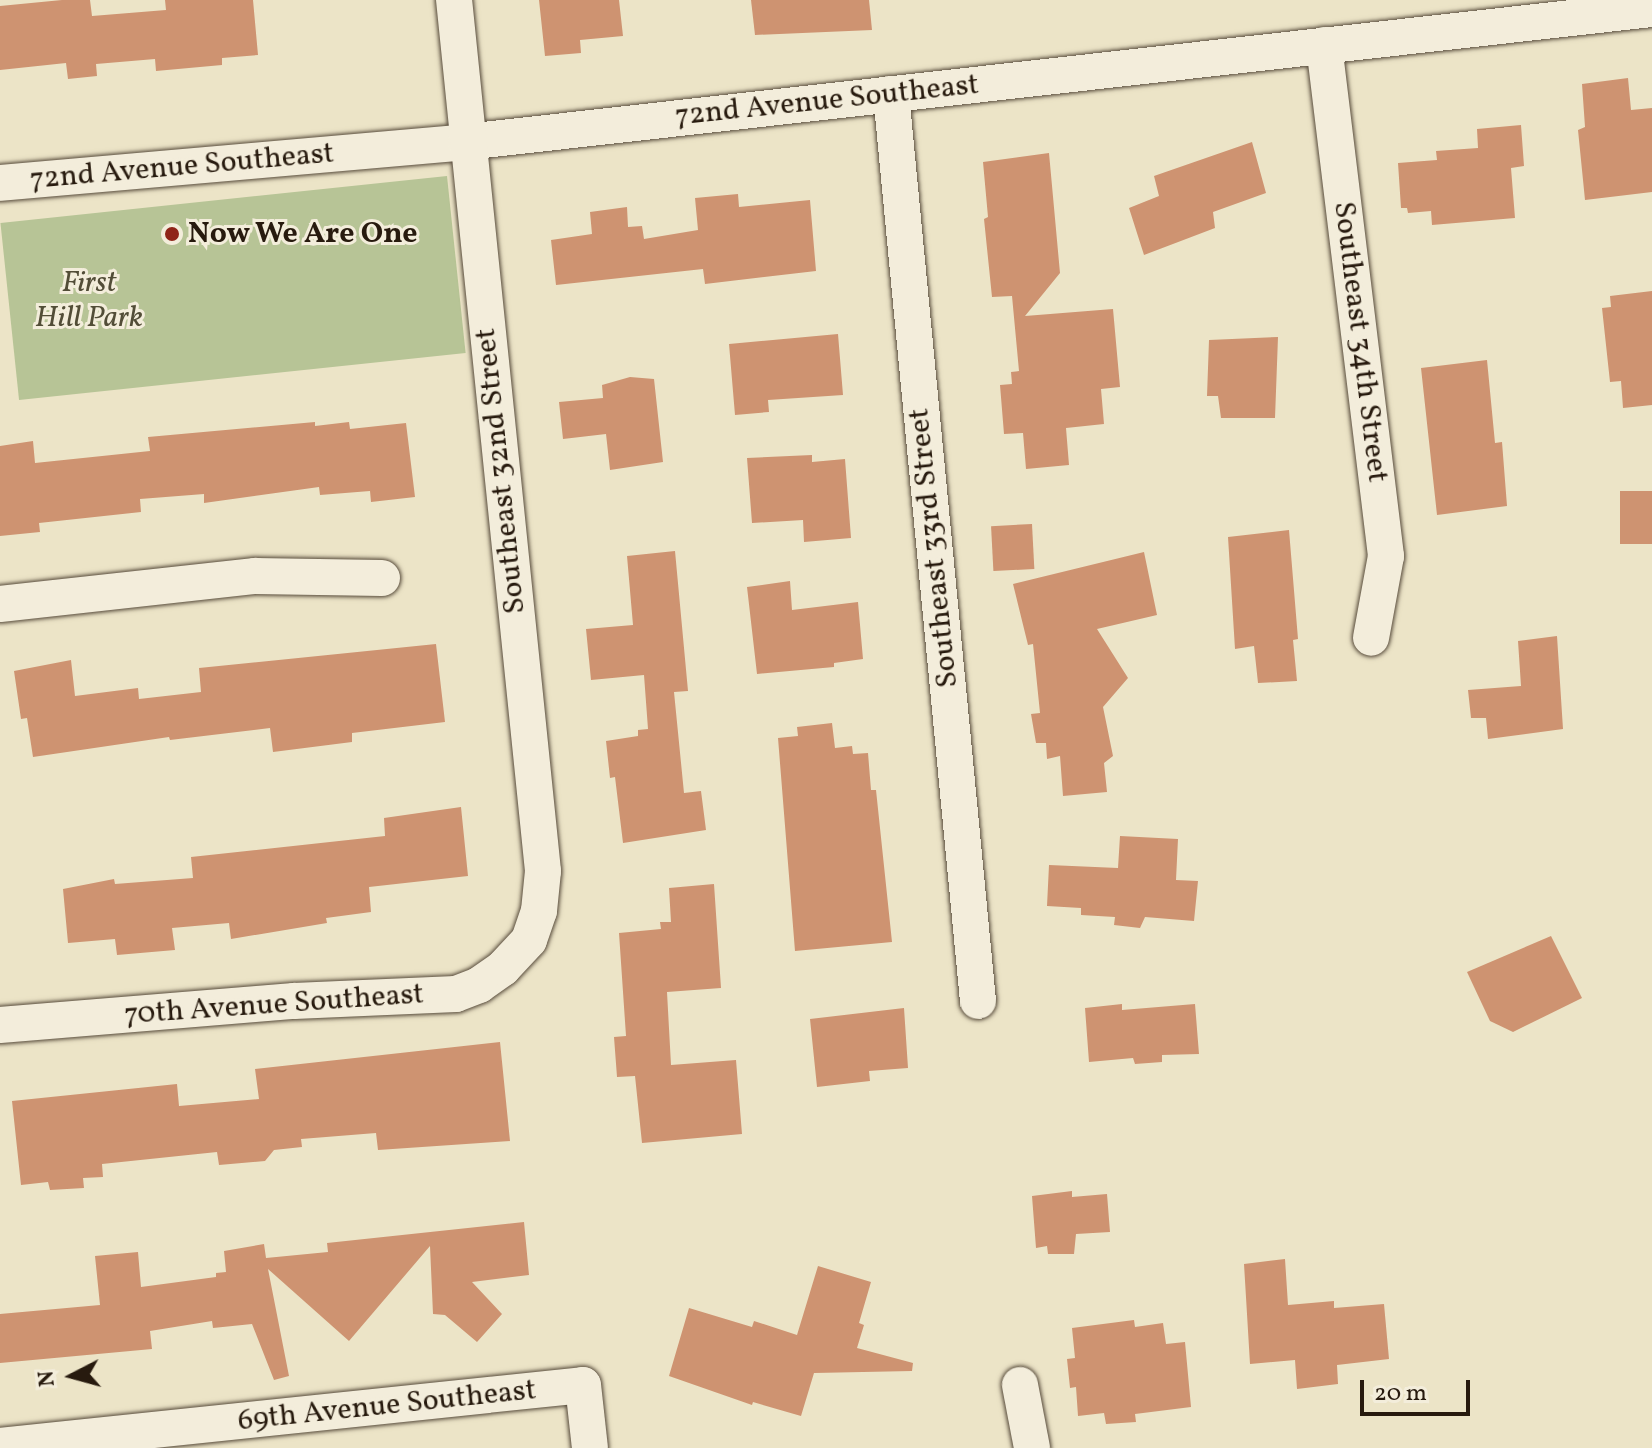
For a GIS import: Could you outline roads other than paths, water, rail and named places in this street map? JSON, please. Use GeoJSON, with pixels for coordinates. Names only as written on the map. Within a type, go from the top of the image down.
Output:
{"type":"FeatureCollection","features":[{"type":"Feature","properties":{"kind":"street","name":"Southeast 32nd Street"},"geometry":{"type":"LineString","coordinates":[[454,0],[466,142],[543,871],[539,911],[529,940]]}},
{"type":"Feature","properties":{"kind":"street","name":"72nd Avenue Southeast"},"geometry":{"type":"LineString","coordinates":[[0,183],[466,142],[1324,45],[1584,8],[1652,9]]}},
{"type":"Feature","properties":{"kind":"street","name":"Southeast 34th Street"},"geometry":{"type":"LineString","coordinates":[[1324,45],[1386,556],[1371,638]]}},
{"type":"Feature","properties":{"kind":"street","name":"Southeast 33rd Street"},"geometry":{"type":"LineString","coordinates":[[891,94],[978,1001]]}},
{"type":"Feature","properties":{"kind":"street"},"geometry":{"type":"LineString","coordinates":[[0,604],[255,576],[382,578]]}},
{"type":"Feature","properties":{"kind":"street","name":"70th Avenue Southeast"},"geometry":{"type":"LineString","coordinates":[[0,1025],[201,1007],[456,994],[491,977],[529,940]]}},
{"type":"Feature","properties":{"kind":"street","name":"69th Avenue Southeast"},"geometry":{"type":"LineString","coordinates":[[0,1446],[583,1385],[590,1448]]}},
{"type":"Feature","properties":{"kind":"street"},"geometry":{"type":"LineString","coordinates":[[1020,1385],[1032,1448]]}},
{"type":"Feature","properties":{"kind":"place","name":"Now We Are One"},"geometry":{"type":"Point","coordinates":[172,234]}},
{"type":"Feature","properties":{"kind":"park label","name":"First Hill Park"},"geometry":{"type":"Point","coordinates":[89,300]}}]}
